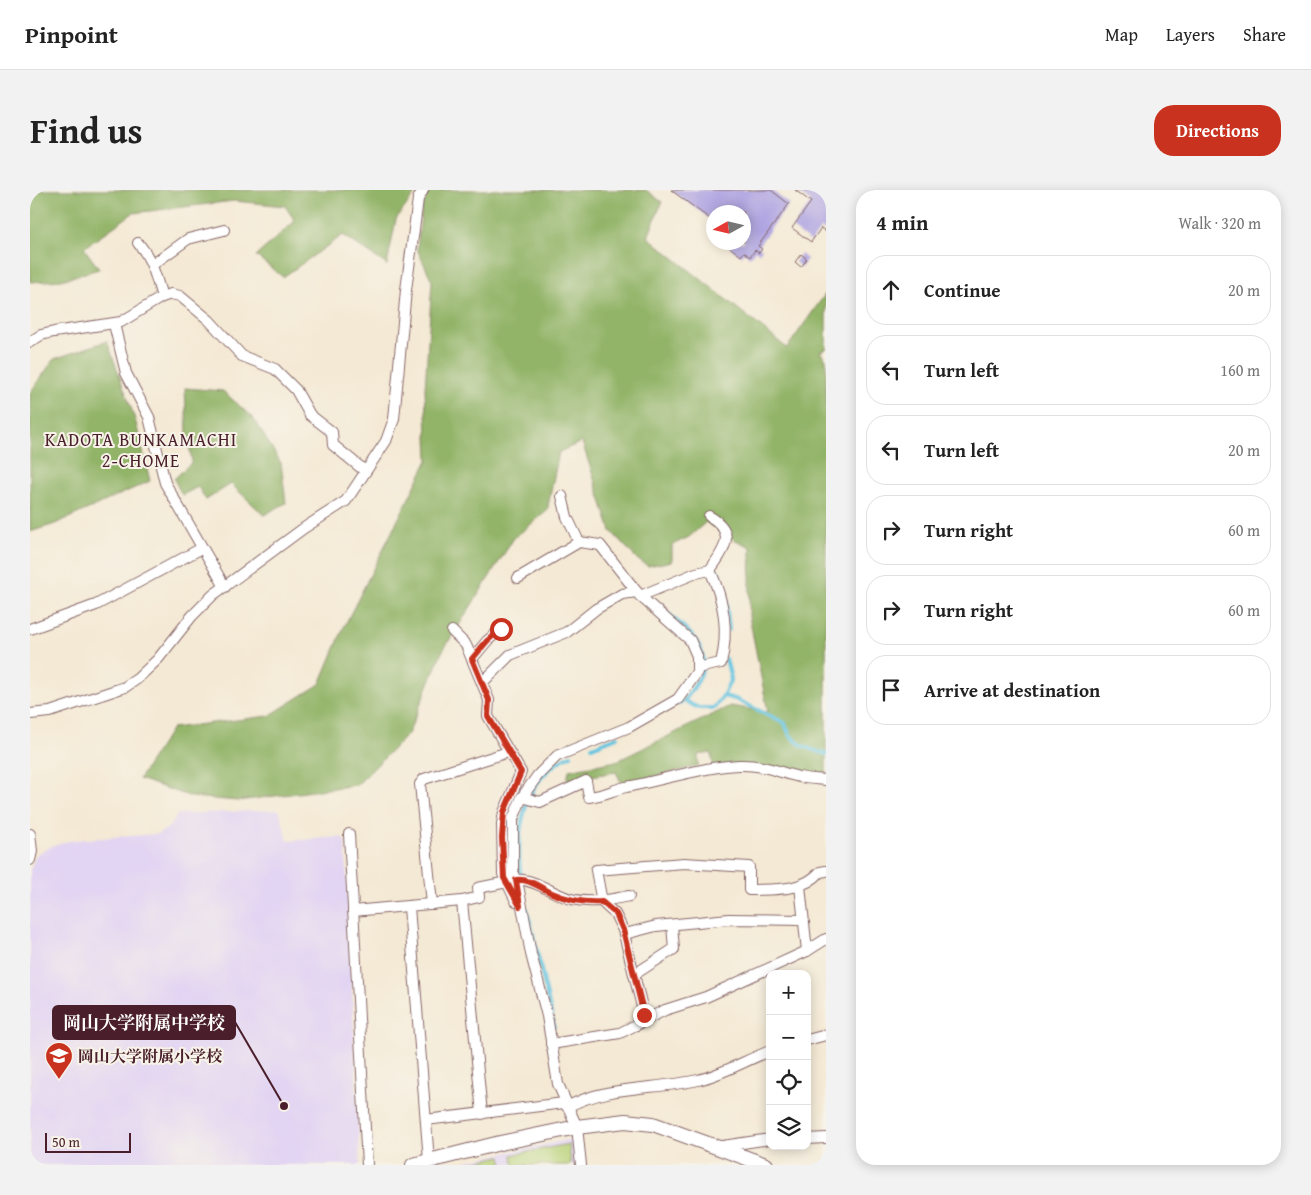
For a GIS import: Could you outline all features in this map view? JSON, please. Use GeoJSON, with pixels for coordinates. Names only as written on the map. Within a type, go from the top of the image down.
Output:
{"type":"FeatureCollection","features":[{"type":"Feature","properties":{"kind":"street"},"geometry":{"type":"LineString","coordinates":[[30,714],[50,712],[125,687],[137,679],[174,642],[192,616],[225,587],[346,500],[386,441],[394,419],[406,290],[418,199],[423,190]]}},
{"type":"Feature","properties":{"kind":"street"},"geometry":{"type":"LineString","coordinates":[[152,265],[188,240],[224,230]]}},
{"type":"Feature","properties":{"kind":"street"},"geometry":{"type":"LineString","coordinates":[[138,244],[146,253],[152,265],[162,297]]}},
{"type":"Feature","properties":{"kind":"street"},"geometry":{"type":"LineString","coordinates":[[30,342],[41,335],[54,332],[114,324],[162,297],[171,294],[180,296],[209,320],[242,356],[275,369],[296,390],[310,415],[332,432],[333,445],[364,471]]}},
{"type":"Feature","properties":{"kind":"street"},"geometry":{"type":"LineString","coordinates":[[114,324],[126,373],[149,417],[165,483],[225,587]]}},
{"type":"Feature","properties":{"kind":"street"},"geometry":{"type":"LineString","coordinates":[[562,496],[567,517],[579,542]]}},
{"type":"Feature","properties":{"kind":"street"},"geometry":{"type":"LineString","coordinates":[[483,682],[510,656],[566,632],[596,609],[622,594],[638,594],[696,573],[710,570],[726,541],[726,531],[721,523],[709,516]]}},
{"type":"Feature","properties":{"kind":"street"},"geometry":{"type":"LineString","coordinates":[[518,578],[579,542],[600,545],[638,594],[690,640],[701,668]]}},
{"type":"Feature","properties":{"kind":"street"},"geometry":{"type":"LineString","coordinates":[[30,629],[96,605],[202,548]]}},
{"type":"Feature","properties":{"kind":"street"},"geometry":{"type":"LineString","coordinates":[[581,1165],[576,1127],[558,1084],[542,991],[520,906],[516,880],[513,875],[513,827],[538,775],[557,756],[629,727],[678,699],[701,668],[721,663],[725,647],[724,617],[721,594],[710,570]]}},
{"type":"Feature","properties":{"kind":"street"},"geometry":{"type":"LineString","coordinates":[[472,659],[487,641],[501,629]]}},
{"type":"Feature","properties":{"kind":"street"},"geometry":{"type":"LineString","coordinates":[[452,631],[466,645],[489,700],[488,716],[521,772],[521,777],[506,806],[502,824],[503,874],[572,900],[602,902],[629,896]]}},
{"type":"Feature","properties":{"kind":"street"},"geometry":{"type":"LineString","coordinates":[[432,904],[420,784],[424,779],[508,752]]}},
{"type":"Feature","properties":{"kind":"street"},"geometry":{"type":"LineString","coordinates":[[527,798],[540,802],[547,800],[586,781],[589,797],[604,795],[623,788],[694,770],[738,765],[756,765],[800,777],[826,780]]}},
{"type":"Feature","properties":{"kind":"street"},"geometry":{"type":"LineString","coordinates":[[30,834],[32,850],[30,860]]}},
{"type":"Feature","properties":{"kind":"street"},"geometry":{"type":"LineString","coordinates":[[349,834],[367,1165]]}},
{"type":"Feature","properties":{"kind":"street"},"geometry":{"type":"LineString","coordinates":[[637,1025],[644,1015],[625,934],[616,914],[602,902],[596,870],[684,863],[749,867],[749,890],[800,886],[815,878],[820,872],[826,871]]}},
{"type":"Feature","properties":{"kind":"street"},"geometry":{"type":"LineString","coordinates":[[353,911],[462,901],[479,897],[478,888],[516,880]]}},
{"type":"Feature","properties":{"kind":"street"},"geometry":{"type":"LineString","coordinates":[[800,886],[807,951]]}},
{"type":"Feature","properties":{"kind":"street"},"geometry":{"type":"LineString","coordinates":[[462,901],[482,1114]]}},
{"type":"Feature","properties":{"kind":"street"},"geometry":{"type":"LineString","coordinates":[[409,907],[430,1161]]}},
{"type":"Feature","properties":{"kind":"street"},"geometry":{"type":"LineString","coordinates":[[625,934],[672,925],[729,919],[803,920]]}},
{"type":"Feature","properties":{"kind":"street"},"geometry":{"type":"LineString","coordinates":[[635,974],[674,949],[672,925]]}},
{"type":"Feature","properties":{"kind":"street"},"geometry":{"type":"LineString","coordinates":[[551,1044],[620,1033],[665,1010],[706,997],[807,951],[826,939]]}},
{"type":"Feature","properties":{"kind":"street"},"geometry":{"type":"LineString","coordinates":[[811,1039],[826,1035]]}},
{"type":"Feature","properties":{"kind":"street"},"geometry":{"type":"LineString","coordinates":[[426,1120],[566,1105],[629,1088],[666,1086],[700,1080],[766,1053]]}},
{"type":"Feature","properties":{"kind":"street"},"geometry":{"type":"LineString","coordinates":[[413,1165],[576,1127],[624,1121],[653,1124],[766,1165]]}},
{"type":"Feature","properties":{"kind":"street"},"geometry":{"type":"LineString","coordinates":[[811,1139],[826,1138]]}},
{"type":"Feature","properties":{"kind":"street"},"geometry":{"type":"LineString","coordinates":[[716,1147],[766,1140]]}},
{"type":"Feature","properties":{"kind":"shaded area"},"geometry":{"type":"Polygon","coordinates":[[[279,810],[288,841],[341,837],[345,841],[360,1165],[30,1165],[30,871],[36,855],[54,845],[73,840],[158,834],[169,827],[178,814],[279,810]]]}},
{"type":"Feature","properties":{"kind":"shaded area"},"geometry":{"type":"Polygon","coordinates":[[[572,1139],[575,1165],[450,1165],[509,1152],[572,1139]]]}},
{"type":"Feature","properties":{"kind":"green space"},"geometry":{"type":"Polygon","coordinates":[[[30,190],[418,190],[396,219],[387,265],[343,235],[283,277],[256,256],[295,221],[285,206],[234,201],[133,213],[84,248],[99,269],[61,280],[30,282],[30,190]]]}},
{"type":"Feature","properties":{"kind":"green space"},"geometry":{"type":"Polygon","coordinates":[[[430,190],[646,190],[662,202],[648,237],[787,348],[826,293],[826,349],[820,352],[826,359],[826,777],[713,765],[711,753],[698,755],[698,766],[622,784],[616,772],[567,780],[569,770],[617,761],[730,706],[768,712],[749,616],[751,547],[731,538],[706,522],[689,537],[672,545],[672,561],[648,566],[638,560],[611,531],[582,442],[559,452],[547,511],[514,538],[442,652],[408,734],[357,785],[238,801],[192,797],[139,779],[172,728],[269,716],[320,684],[344,627],[428,460],[425,389],[432,281],[417,249],[423,199],[430,190]]]}},
{"type":"Feature","properties":{"kind":"green space"},"geometry":{"type":"Polygon","coordinates":[[[107,341],[135,419],[150,481],[55,524],[30,532],[30,393],[54,359],[107,341]]]}},
{"type":"Feature","properties":{"kind":"green space"},"geometry":{"type":"Polygon","coordinates":[[[185,388],[223,391],[253,418],[281,463],[286,503],[264,515],[231,484],[206,500],[198,487],[182,495],[174,479],[192,462],[187,433],[185,388]]]}},
{"type":"Feature","properties":{"kind":"green space"},"geometry":{"type":"Polygon","coordinates":[[[569,1144],[571,1165],[514,1165],[512,1155],[569,1144]]]}},
{"type":"Feature","properties":{"kind":"green space"},"geometry":{"type":"Polygon","coordinates":[[[501,1156],[503,1165],[460,1165],[501,1156]]]}},
{"type":"Feature","properties":{"kind":"building"},"geometry":{"type":"Polygon","coordinates":[[[671,190],[771,190],[789,204],[758,246],[762,249],[759,253],[755,250],[750,257],[744,252],[741,256],[733,250],[751,250],[751,205],[706,205],[706,216],[671,190]]]}},
{"type":"Feature","properties":{"kind":"building"},"geometry":{"type":"Polygon","coordinates":[[[795,190],[826,190],[826,232],[821,228],[811,242],[792,228],[811,202],[795,190]]]}},
{"type":"Feature","properties":{"kind":"building"},"geometry":{"type":"Polygon","coordinates":[[[801,254],[807,259],[801,267],[795,262],[801,254]]]}},
{"type":"Feature","properties":{"kind":"waterway"},"geometry":{"type":"LineString","coordinates":[[718,571],[726,598],[729,630]]}},
{"type":"Feature","properties":{"kind":"waterway"},"geometry":{"type":"LineString","coordinates":[[660,607],[691,634],[701,651],[703,661],[701,675],[684,701]]}},
{"type":"Feature","properties":{"kind":"waterway"},"geometry":{"type":"LineString","coordinates":[[723,696],[731,679],[726,659]]}},
{"type":"Feature","properties":{"kind":"waterway"},"geometry":{"type":"LineString","coordinates":[[679,704],[684,701],[699,708],[714,708],[723,696],[735,699],[785,723],[791,736],[800,744],[826,754]]}},
{"type":"Feature","properties":{"kind":"waterway"},"geometry":{"type":"LineString","coordinates":[[592,747],[617,737]]}},
{"type":"Feature","properties":{"kind":"waterway"},"geometry":{"type":"LineString","coordinates":[[521,878],[520,842],[526,807],[542,777],[555,765],[571,755]]}},
{"type":"Feature","properties":{"kind":"waterway"},"geometry":{"type":"LineString","coordinates":[[527,909],[554,1026]]}},
{"type":"Feature","properties":{"kind":"place","name":"岡山大学附属小学校"},"geometry":{"type":"Point","coordinates":[59,1080]}},
{"type":"Feature","properties":{"kind":"place","name":"岡山大学附属中学校"},"geometry":{"type":"Point","coordinates":[284,1106]}},
{"type":"Feature","properties":{"kind":"district","name":"KADOTA BUNKAMACHI 2-CHOME"},"geometry":{"type":"Point","coordinates":[141,449]}},
{"type":"Feature","properties":{"kind":"route"},"geometry":{"type":"LineString","coordinates":[[501,629],[487,641],[472,659],[489,700],[488,716],[521,772],[521,777],[504,812],[502,824],[504,878],[520,906],[516,880],[524,879],[554,894],[572,900],[593,903],[602,902],[616,914],[629,948],[637,982],[636,987],[644,1015]]}}]}
